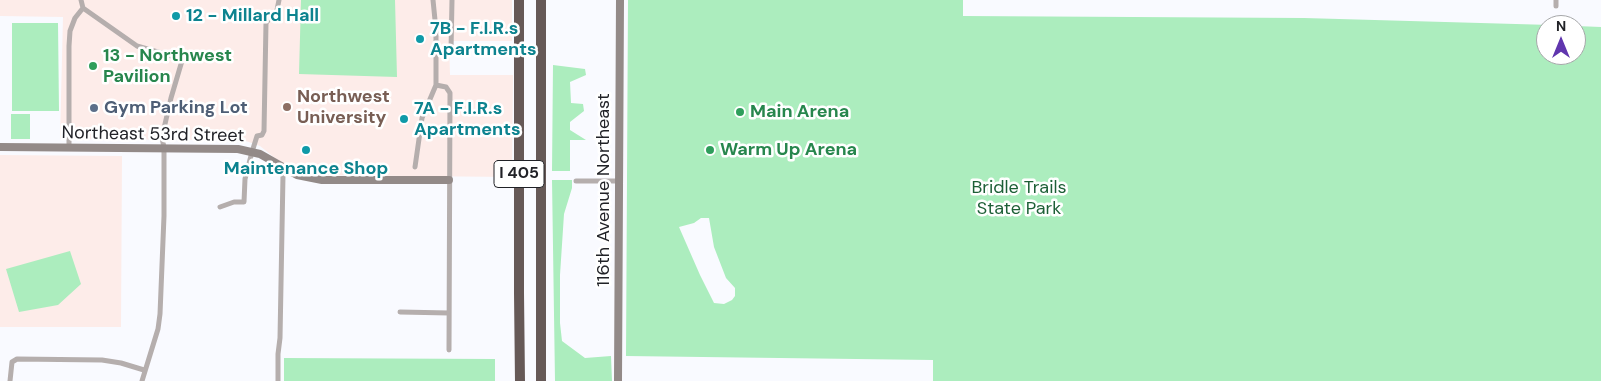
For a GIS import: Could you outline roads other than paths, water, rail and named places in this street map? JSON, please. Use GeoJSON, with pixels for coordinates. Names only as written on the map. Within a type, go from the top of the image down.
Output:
{"type":"FeatureCollection","features":[{"type":"Feature","properties":{"kind":"highway","name":"I 405"},"geometry":{"type":"LineString","coordinates":[[519,0],[518,293],[520,381]]}},
{"type":"Feature","properties":{"kind":"highway","name":"I 405"},"geometry":{"type":"LineString","coordinates":[[541,0],[541,381]]}},
{"type":"Feature","properties":{"kind":"street"},"geometry":{"type":"LineString","coordinates":[[80,0],[83,8],[136,46],[183,57],[163,133],[164,216],[160,314],[158,329],[142,381]]}},
{"type":"Feature","properties":{"kind":"street"},"geometry":{"type":"LineString","coordinates":[[220,207],[234,202],[244,202],[245,179],[252,152],[257,136],[262,136],[264,131],[266,23],[277,10],[280,0]]}},
{"type":"Feature","properties":{"kind":"street"},"geometry":{"type":"LineString","coordinates":[[415,167],[422,118],[436,85],[436,30],[433,0]]}},
{"type":"Feature","properties":{"kind":"street"},"geometry":{"type":"LineString","coordinates":[[451,51],[452,0]]}},
{"type":"Feature","properties":{"kind":"street","name":"116th Avenue Northeast"},"geometry":{"type":"LineString","coordinates":[[618,381],[620,0]]}},
{"type":"Feature","properties":{"kind":"street"},"geometry":{"type":"LineString","coordinates":[[69,147],[70,31],[75,18],[83,8]]}},
{"type":"Feature","properties":{"kind":"street"},"geometry":{"type":"LineString","coordinates":[[436,85],[446,87],[450,93],[449,350]]}},
{"type":"Feature","properties":{"kind":"street","name":"Northeast 53rd Street"},"geometry":{"type":"LineString","coordinates":[[0,146],[238,149],[268,158],[297,175],[322,180],[449,180]]}},
{"type":"Feature","properties":{"kind":"street"},"geometry":{"type":"LineString","coordinates":[[278,381],[282,175],[285,169]]}},
{"type":"Feature","properties":{"kind":"street"},"geometry":{"type":"LineString","coordinates":[[576,181],[619,181]]}},
{"type":"Feature","properties":{"kind":"street"},"geometry":{"type":"LineString","coordinates":[[400,312],[449,313]]}},
{"type":"Feature","properties":{"kind":"street"},"geometry":{"type":"LineString","coordinates":[[10,381],[12,362],[17,359],[102,360],[144,370]]}},
{"type":"Feature","properties":{"kind":"place","name":"12 - Millard Hall"},"geometry":{"type":"Point","coordinates":[176,16]}},
{"type":"Feature","properties":{"kind":"place","name":"7B - F.I.R.s Apartments"},"geometry":{"type":"Point","coordinates":[420,39]}},
{"type":"Feature","properties":{"kind":"place","name":"13 - Northwest Pavilion"},"geometry":{"type":"Point","coordinates":[93,66]}},
{"type":"Feature","properties":{"kind":"place","name":"Northwest University"},"geometry":{"type":"Point","coordinates":[287,107]}},
{"type":"Feature","properties":{"kind":"place","name":"Gym Parking Lot"},"geometry":{"type":"Point","coordinates":[94,108]}},
{"type":"Feature","properties":{"kind":"place","name":"Main Arena"},"geometry":{"type":"Point","coordinates":[740,112]}},
{"type":"Feature","properties":{"kind":"place","name":"7A - F.I.R.s Apartments"},"geometry":{"type":"Point","coordinates":[404,119]}},
{"type":"Feature","properties":{"kind":"place","name":"Maintenance Shop"},"geometry":{"type":"Point","coordinates":[306,150]}},
{"type":"Feature","properties":{"kind":"place","name":"Warm Up Arena"},"geometry":{"type":"Point","coordinates":[710,150]}},
{"type":"Feature","properties":{"kind":"park label","name":"Bridle Trails State Park"},"geometry":{"type":"Point","coordinates":[1019,198]}}]}
